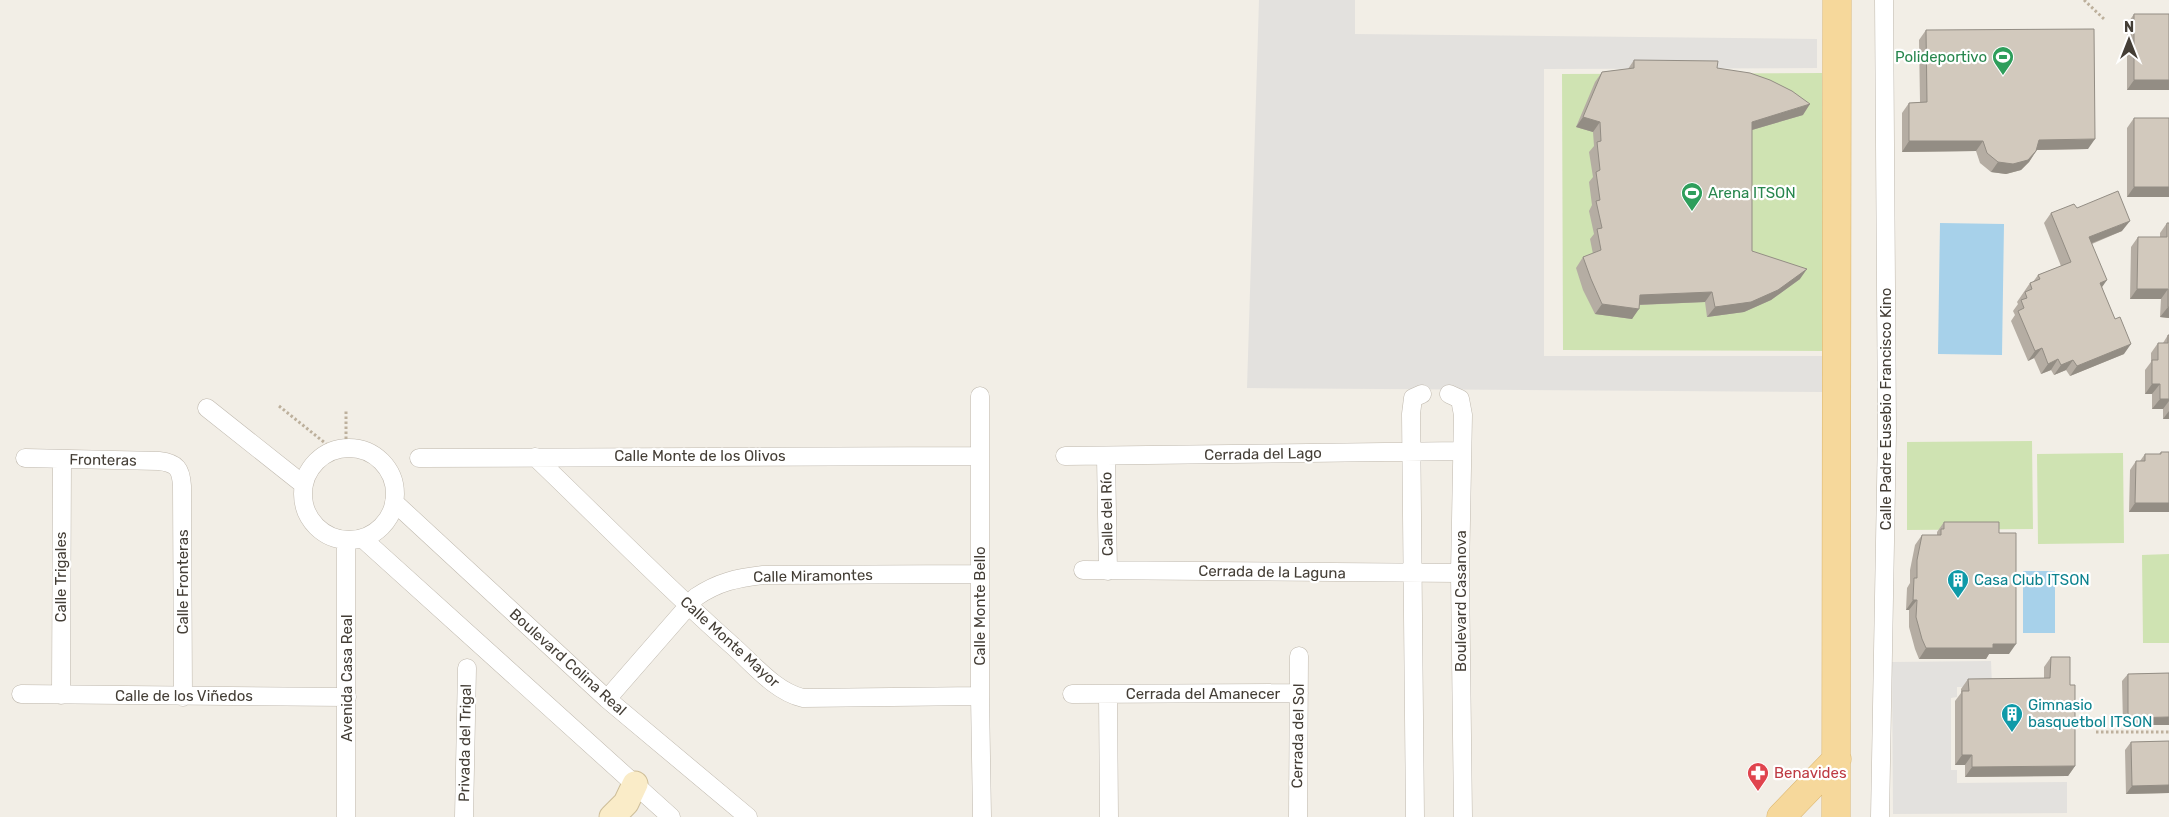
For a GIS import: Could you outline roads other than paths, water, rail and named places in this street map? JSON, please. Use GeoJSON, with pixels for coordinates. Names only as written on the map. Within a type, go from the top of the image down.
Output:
{"type":"FeatureCollection","features":[{"type":"Feature","properties":{"kind":"main road"},"geometry":{"type":"LineString","coordinates":[[1836,817],[1837,0]]}},
{"type":"Feature","properties":{"kind":"main road"},"geometry":{"type":"LineString","coordinates":[[1781,817],[1837,759]]}},
{"type":"Feature","properties":{"kind":"main road"},"geometry":{"type":"LineString","coordinates":[[612,817],[626,803],[634,784]]}},
{"type":"Feature","properties":{"kind":"street","name":"Calle Padre Eusebio Francisco Kino"},"geometry":{"type":"LineString","coordinates":[[1880,817],[1886,432],[1884,0]]}},
{"type":"Feature","properties":{"kind":"street"},"geometry":{"type":"LineString","coordinates":[[1415,817],[1411,452],[1412,403],[1414,397],[1422,394]]}},
{"type":"Feature","properties":{"kind":"street","name":"Boulevard Casanova"},"geometry":{"type":"LineString","coordinates":[[1449,394],[1457,396],[1462,403],[1460,574],[1463,817]]}},
{"type":"Feature","properties":{"kind":"street","name":"Calle Monte Bello"},"geometry":{"type":"LineString","coordinates":[[980,396],[982,817]]}},
{"type":"Feature","properties":{"kind":"street"},"geometry":{"type":"LineString","coordinates":[[207,408],[304,485]]}},
{"type":"Feature","properties":{"kind":"street"},"geometry":{"type":"LineString","coordinates":[[358,449],[379,460],[392,479],[395,490],[392,512],[383,525],[372,534],[354,539],[327,535],[312,522],[304,504],[304,485],[314,464],[324,456],[340,450],[358,449]]}},
{"type":"Feature","properties":{"kind":"street","name":"Cerrada del Lago"},"geometry":{"type":"LineString","coordinates":[[1065,456],[1106,457],[1461,451]]}},
{"type":"Feature","properties":{"kind":"street","name":"Calle Monte de los Olivos"},"geometry":{"type":"LineString","coordinates":[[419,458],[980,456]]}},
{"type":"Feature","properties":{"kind":"street","name":"Calle Monte Mayor"},"geometry":{"type":"LineString","coordinates":[[535,457],[688,606],[774,682],[794,696],[804,698],[980,696]]}},
{"type":"Feature","properties":{"kind":"street","name":"Calle del Río"},"geometry":{"type":"LineString","coordinates":[[1106,457],[1108,571]]}},
{"type":"Feature","properties":{"kind":"street","name":"Fronteras"},"geometry":{"type":"LineString","coordinates":[[25,458],[159,461],[175,464],[178,468]]}},
{"type":"Feature","properties":{"kind":"street","name":"Calle Trigales"},"geometry":{"type":"LineString","coordinates":[[60,695],[62,459]]}},
{"type":"Feature","properties":{"kind":"street","name":"Calle Fronteras"},"geometry":{"type":"LineString","coordinates":[[178,468],[182,480],[183,697]]}},
{"type":"Feature","properties":{"kind":"street","name":"Boulevard Colina Real"},"geometry":{"type":"LineString","coordinates":[[394,502],[607,699],[748,817]]}},
{"type":"Feature","properties":{"kind":"street"},"geometry":{"type":"LineString","coordinates":[[354,539],[671,817]]}},
{"type":"Feature","properties":{"kind":"street","name":"Avenida Casa Real"},"geometry":{"type":"LineString","coordinates":[[346,817],[347,698],[354,539]]}},
{"type":"Feature","properties":{"kind":"street","name":"Cerrada de la Laguna"},"geometry":{"type":"LineString","coordinates":[[1083,570],[1460,574]]}},
{"type":"Feature","properties":{"kind":"street","name":"Calle Miramontes"},"geometry":{"type":"LineString","coordinates":[[607,699],[696,597],[711,586],[744,577],[763,575],[980,574]]}},
{"type":"Feature","properties":{"kind":"street","name":"Cerrada del Sol"},"geometry":{"type":"LineString","coordinates":[[1298,817],[1299,656]]}},
{"type":"Feature","properties":{"kind":"street","name":"Privada del Trigal"},"geometry":{"type":"LineString","coordinates":[[464,817],[467,668]]}},
{"type":"Feature","properties":{"kind":"street","name":"Cerrada del Amanecer"},"geometry":{"type":"LineString","coordinates":[[1072,694],[1299,693]]}},
{"type":"Feature","properties":{"kind":"street","name":"Calle de los Viñedos"},"geometry":{"type":"LineString","coordinates":[[20,694],[347,698]]}},
{"type":"Feature","properties":{"kind":"street","name":"Cerrada del Amanecer"},"geometry":{"type":"LineString","coordinates":[[1108,694],[1109,817]]}},
{"type":"Feature","properties":{"kind":"water"},"geometry":{"type":"Polygon","coordinates":[[[1940,223],[2004,224],[2002,355],[1938,354],[1940,223]]]}},
{"type":"Feature","properties":{"kind":"water"},"geometry":{"type":"Polygon","coordinates":[[[2023,571],[2055,571],[2055,633],[2023,633],[2023,571]]]}},
{"type":"Feature","properties":{"kind":"place","name":"Polideportivo"},"geometry":{"type":"Point","coordinates":[2003,76]}},
{"type":"Feature","properties":{"kind":"place","name":"Arena ITSON"},"geometry":{"type":"Point","coordinates":[1692,212]}},
{"type":"Feature","properties":{"kind":"place","name":"Casa Club ITSON"},"geometry":{"type":"Point","coordinates":[1958,599]}},
{"type":"Feature","properties":{"kind":"place","name":"Gimnasio basquetbol ITSON"},"geometry":{"type":"Point","coordinates":[2012,733]}},
{"type":"Feature","properties":{"kind":"place","name":"Benavides"},"geometry":{"type":"Point","coordinates":[1758,792]}}]}
